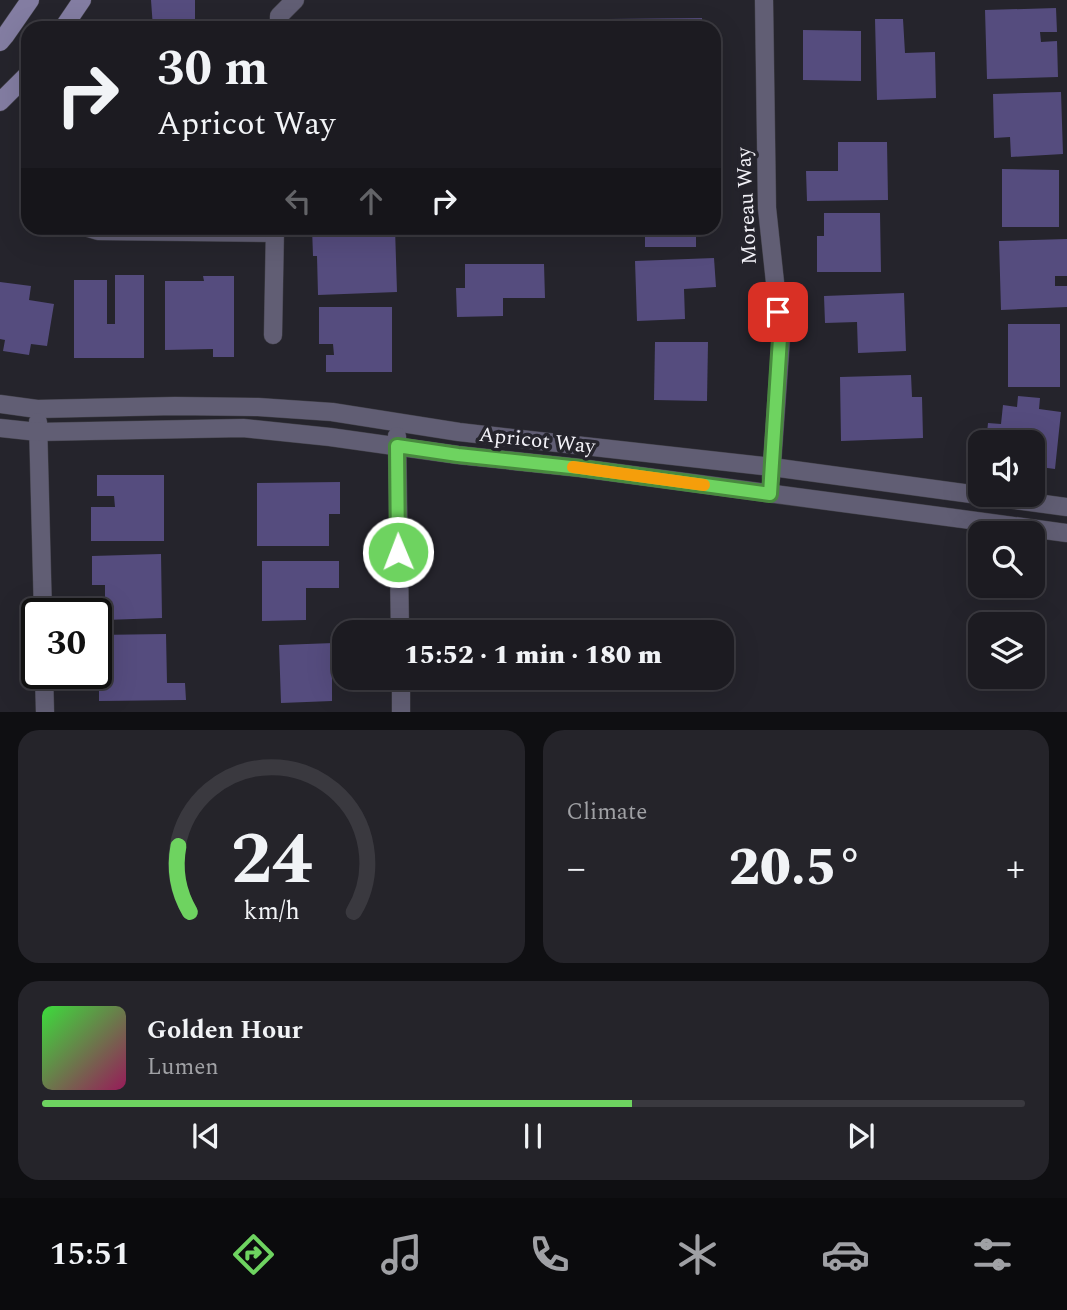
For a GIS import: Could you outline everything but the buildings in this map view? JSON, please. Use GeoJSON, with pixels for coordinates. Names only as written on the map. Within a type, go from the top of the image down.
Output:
{"type":"FeatureCollection","features":[{"type":"Feature","properties":{"kind":"street"},"geometry":{"type":"LineString","coordinates":[[0,42],[30,0]]}},
{"type":"Feature","properties":{"kind":"street"},"geometry":{"type":"LineString","coordinates":[[68,21],[82,0]]}},
{"type":"Feature","properties":{"kind":"street"},"geometry":{"type":"LineString","coordinates":[[279,21],[279,16],[295,0]]}},
{"type":"Feature","properties":{"kind":"street","name":"Moreau Way"},"geometry":{"type":"LineString","coordinates":[[764,0],[767,208],[780,338],[770,494]]}},
{"type":"Feature","properties":{"kind":"street"},"geometry":{"type":"LineString","coordinates":[[0,102],[21,81]]}},
{"type":"Feature","properties":{"kind":"street"},"geometry":{"type":"LineString","coordinates":[[273,335],[275,235]]}},
{"type":"Feature","properties":{"kind":"street","name":"Apricot Way"},"geometry":{"type":"LineString","coordinates":[[0,404],[37,409],[175,406],[258,407],[332,412],[459,432],[772,467],[1067,507]]}},
{"type":"Feature","properties":{"kind":"street"},"geometry":{"type":"LineString","coordinates":[[37,409],[43,598]]}},
{"type":"Feature","properties":{"kind":"street"},"geometry":{"type":"LineString","coordinates":[[398,422],[400,620]]}},
{"type":"Feature","properties":{"kind":"street","name":"Apricot Way"},"geometry":{"type":"LineString","coordinates":[[0,428],[38,432],[243,428],[580,468],[1067,533]]}},
{"type":"Feature","properties":{"kind":"street"},"geometry":{"type":"LineString","coordinates":[[44,689],[45,712]]}},
{"type":"Feature","properties":{"kind":"street"},"geometry":{"type":"LineString","coordinates":[[401,690],[401,712]]}},
{"type":"Feature","properties":{"kind":"slow traffic"},"geometry":{"type":"LineString","coordinates":[[573,467],[704,485]]}},
{"type":"Feature","properties":{"kind":"route"},"geometry":{"type":"LineString","coordinates":[[398,552],[397,446],[770,494],[780,338],[778,312]]}}]}
